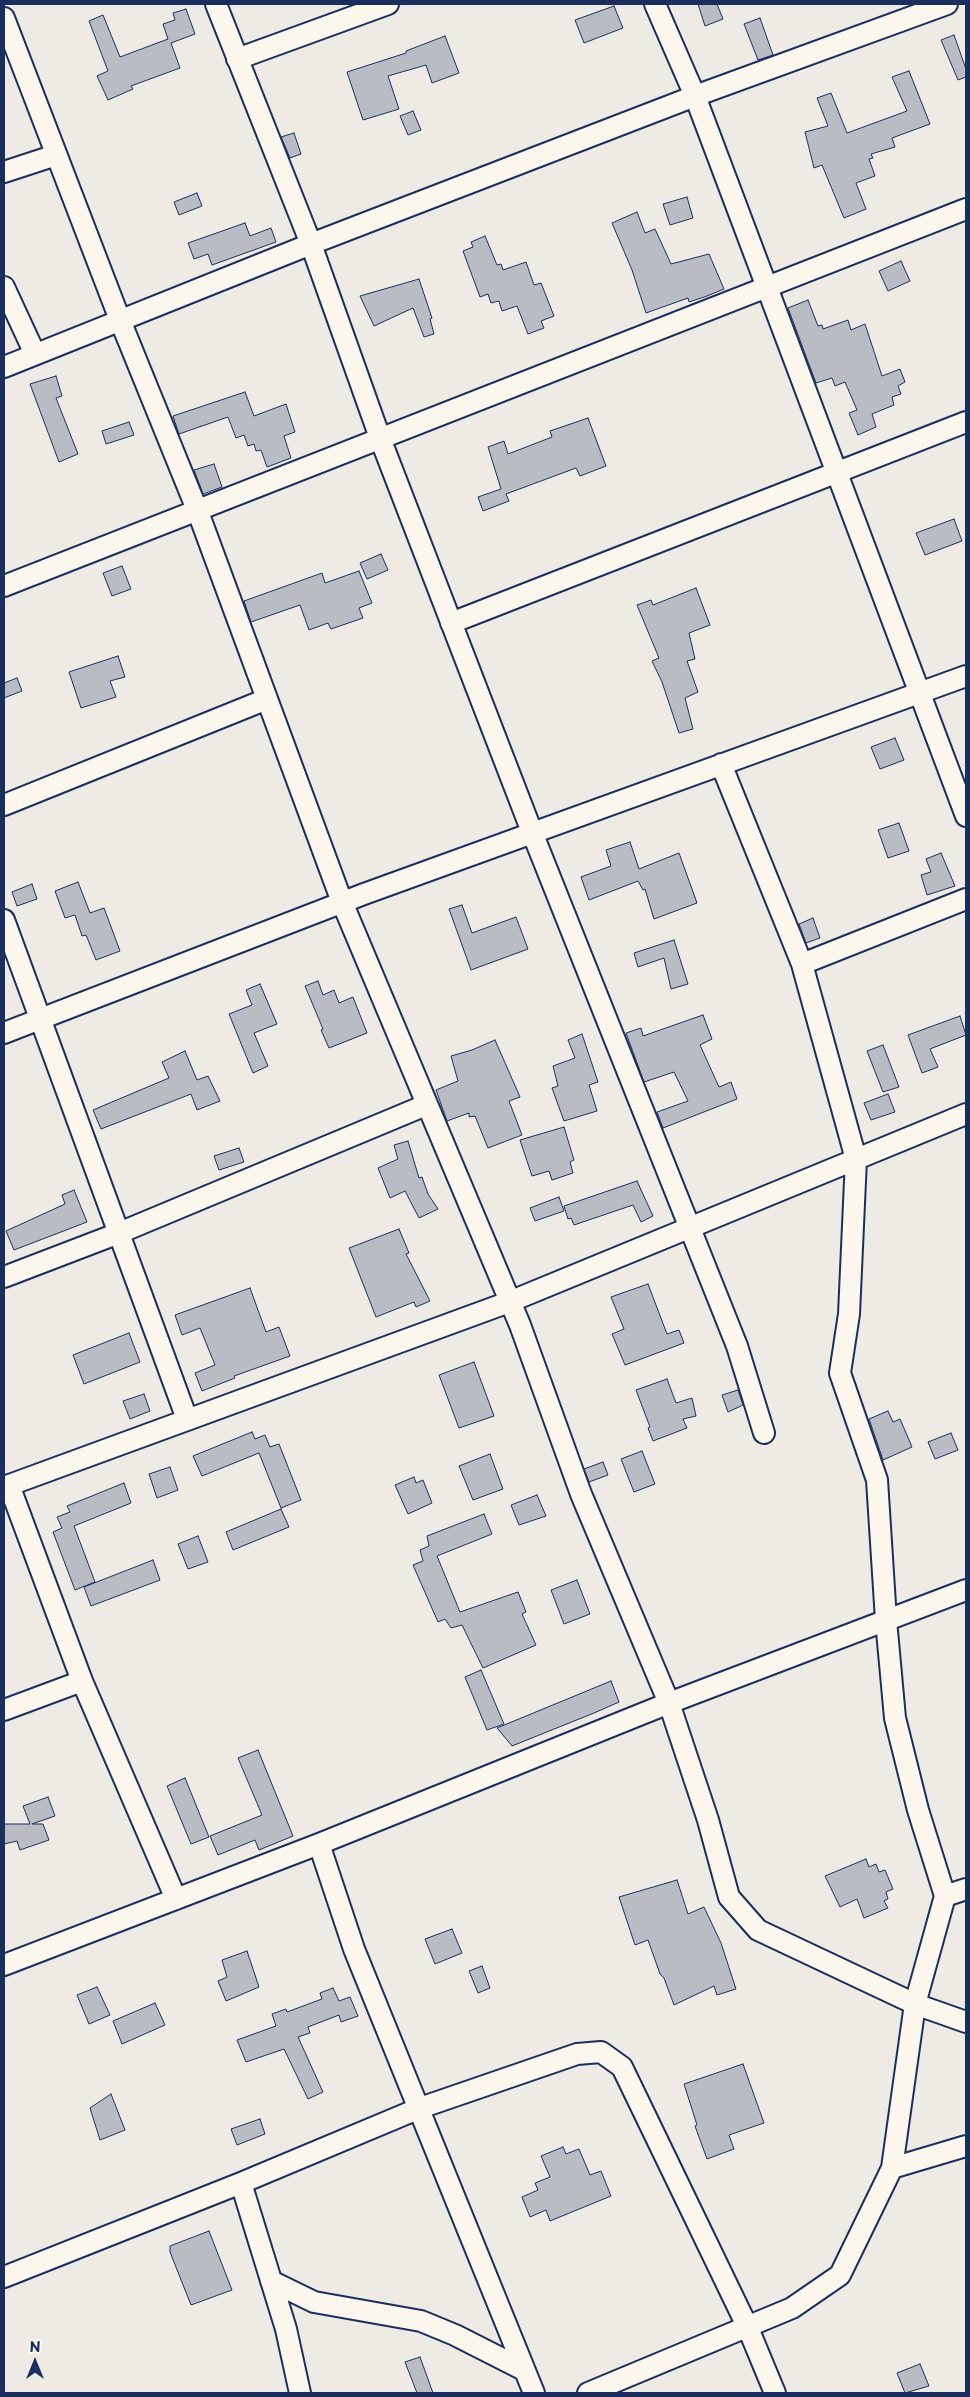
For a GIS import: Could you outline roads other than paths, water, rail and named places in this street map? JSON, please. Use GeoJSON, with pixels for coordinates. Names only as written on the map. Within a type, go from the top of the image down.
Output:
{"type":"FeatureCollection","features":[{"type":"Feature","properties":{"kind":"street"},"geometry":{"type":"LineString","coordinates":[[216,4],[311,244],[380,438],[532,832],[737,1346],[764,1433]]}},
{"type":"Feature","properties":{"kind":"street"},"geometry":{"type":"LineString","coordinates":[[238,58],[388,4]]}},
{"type":"Feature","properties":{"kind":"street"},"geometry":{"type":"LineString","coordinates":[[655,4],[695,96],[966,816]]}},
{"type":"Feature","properties":{"kind":"street"},"geometry":{"type":"LineString","coordinates":[[4,367],[311,244],[695,96],[947,4]]}},
{"type":"Feature","properties":{"kind":"street"},"geometry":{"type":"LineString","coordinates":[[4,18],[120,320],[198,512],[342,902],[524,1338],[580,1494],[669,1703],[708,1820],[729,1897],[758,1930],[915,2004],[966,2022]]}},
{"type":"Feature","properties":{"kind":"street"},"geometry":{"type":"LineString","coordinates":[[4,172],[56,155]]}},
{"type":"Feature","properties":{"kind":"street"},"geometry":{"type":"LineString","coordinates":[[4,586],[198,512],[380,438],[966,210]]}},
{"type":"Feature","properties":{"kind":"street"},"geometry":{"type":"LineString","coordinates":[[4,287],[35,354]]}},
{"type":"Feature","properties":{"kind":"street"},"geometry":{"type":"LineString","coordinates":[[451,623],[966,422]]}},
{"type":"Feature","properties":{"kind":"street"},"geometry":{"type":"LineString","coordinates":[[4,1033],[342,902],[966,676]]}},
{"type":"Feature","properties":{"kind":"street"},"geometry":{"type":"LineString","coordinates":[[4,805],[267,699]]}},
{"type":"Feature","properties":{"kind":"street"},"geometry":{"type":"LineString","coordinates":[[588,2393],[748,2328],[792,2308],[840,2275],[892,2168],[915,2004],[945,1896],[918,1810],[895,1718],[886,1620],[878,1480],[840,1373],[849,1314],[856,1159],[802,964],[721,764]]}},
{"type":"Feature","properties":{"kind":"street"},"geometry":{"type":"LineString","coordinates":[[802,964],[966,899]]}},
{"type":"Feature","properties":{"kind":"street"},"geometry":{"type":"LineString","coordinates":[[4,920],[187,1419]]}},
{"type":"Feature","properties":{"kind":"street"},"geometry":{"type":"LineString","coordinates":[[4,1277],[119,1233],[426,1105]]}},
{"type":"Feature","properties":{"kind":"street"},"geometry":{"type":"LineString","coordinates":[[176,1899],[82,1681],[6,1486],[509,1302],[966,1114]]}},
{"type":"Feature","properties":{"kind":"street"},"geometry":{"type":"LineString","coordinates":[[4,1965],[319,1844],[669,1703],[966,1590]]}},
{"type":"Feature","properties":{"kind":"street"},"geometry":{"type":"LineString","coordinates":[[4,1710],[82,1681]]}},
{"type":"Feature","properties":{"kind":"street"},"geometry":{"type":"LineString","coordinates":[[319,1844],[354,1949],[534,2393]]}},
{"type":"Feature","properties":{"kind":"street"},"geometry":{"type":"LineString","coordinates":[[945,1896],[966,1889]]}},
{"type":"Feature","properties":{"kind":"street"},"geometry":{"type":"LineString","coordinates":[[4,2277],[241,2183],[420,2108],[577,2054],[601,2052],[622,2067],[748,2328],[775,2393]]}},
{"type":"Feature","properties":{"kind":"street"},"geometry":{"type":"LineString","coordinates":[[892,2168],[966,2146]]}},
{"type":"Feature","properties":{"kind":"street"},"geometry":{"type":"LineString","coordinates":[[241,2183],[286,2329],[300,2393]]}},
{"type":"Feature","properties":{"kind":"street"},"geometry":{"type":"LineString","coordinates":[[271,2281],[314,2302],[421,2321],[455,2335],[524,2370]]}}]}
